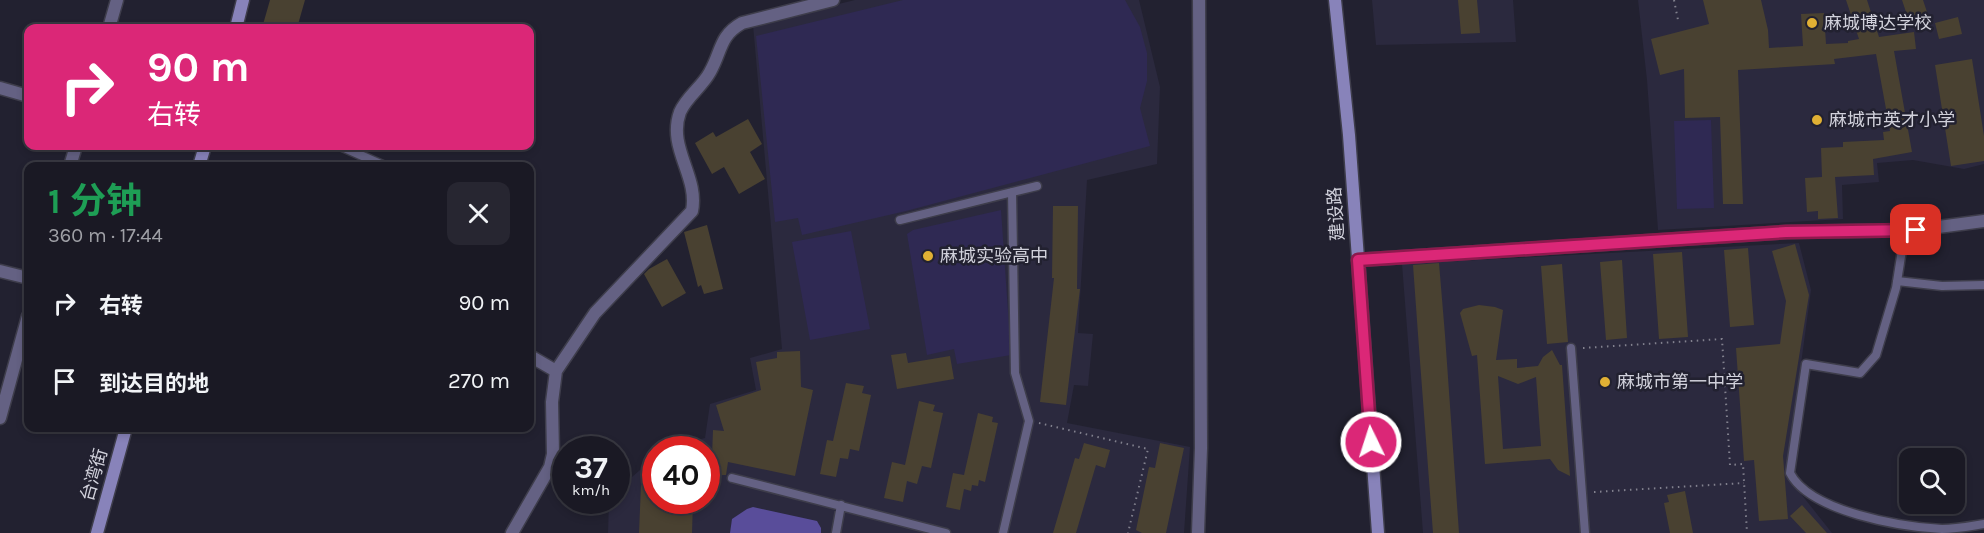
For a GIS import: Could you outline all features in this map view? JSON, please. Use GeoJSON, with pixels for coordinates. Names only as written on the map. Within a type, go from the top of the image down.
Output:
{"type":"FeatureCollection","features":[{"type":"Feature","properties":{"kind":"street"},"geometry":{"type":"LineString","coordinates":[[110,24],[117,0]]}},
{"type":"Feature","properties":{"kind":"street"},"geometry":{"type":"LineString","coordinates":[[237,24],[243,0]]}},
{"type":"Feature","properties":{"kind":"street"},"geometry":{"type":"LineString","coordinates":[[512,533],[550,467],[554,441],[552,402],[556,370],[595,313],[692,211],[694,195],[677,144],[677,125],[680,112],[711,70],[725,36],[742,23],[833,0]]}},
{"type":"Feature","properties":{"kind":"street"},"geometry":{"type":"LineString","coordinates":[[1198,533],[1201,448],[1199,0]]}},
{"type":"Feature","properties":{"kind":"street","name":"建设路"},"geometry":{"type":"LineString","coordinates":[[1335,0],[1349,135],[1378,533]]}},
{"type":"Feature","properties":{"kind":"street"},"geometry":{"type":"LineString","coordinates":[[0,88],[24,95]]}},
{"type":"Feature","properties":{"kind":"street"},"geometry":{"type":"LineString","coordinates":[[1358,260],[1786,232],[1905,231],[1940,228],[1984,220]]}},
{"type":"Feature","properties":{"kind":"street"},"geometry":{"type":"LineString","coordinates":[[0,271],[24,277]]}},
{"type":"Feature","properties":{"kind":"street"},"geometry":{"type":"LineString","coordinates":[[0,418],[24,331]]}},
{"type":"Feature","properties":{"kind":"street"},"geometry":{"type":"LineString","coordinates":[[534,358],[556,370]]}},
{"type":"Feature","properties":{"kind":"street","name":"台湾街"},"geometry":{"type":"LineString","coordinates":[[97,533],[125,432]]}},
{"type":"Feature","properties":{"kind":"lane"},"geometry":{"type":"LineString","coordinates":[[349,150],[375,162]]}},
{"type":"Feature","properties":{"kind":"lane"},"geometry":{"type":"LineString","coordinates":[[900,220],[1037,186]]}},
{"type":"Feature","properties":{"kind":"lane"},"geometry":{"type":"LineString","coordinates":[[1003,533],[1029,421],[1016,373],[1012,192]]}},
{"type":"Feature","properties":{"kind":"lane"},"geometry":{"type":"LineString","coordinates":[[1905,231],[1897,281],[1876,355],[1860,373],[1806,364],[1790,473],[1793,481],[1803,490],[1838,509],[1891,523],[1944,529],[1984,524]]}},
{"type":"Feature","properties":{"kind":"lane"},"geometry":{"type":"LineString","coordinates":[[1897,281],[1942,286],[1984,285]]}},
{"type":"Feature","properties":{"kind":"lane"},"geometry":{"type":"LineString","coordinates":[[1571,348],[1585,533]]}},
{"type":"Feature","properties":{"kind":"lane"},"geometry":{"type":"LineString","coordinates":[[732,478],[946,533]]}},
{"type":"Feature","properties":{"kind":"lane"},"geometry":{"type":"LineString","coordinates":[[836,533],[841,506]]}},
{"type":"Feature","properties":{"kind":"path"},"geometry":{"type":"LineString","coordinates":[[1674,0],[1678,20]]}},
{"type":"Feature","properties":{"kind":"path"},"geometry":{"type":"LineString","coordinates":[[1571,348],[1722,339],[1730,465],[1743,464],[1747,533]]}},
{"type":"Feature","properties":{"kind":"path"},"geometry":{"type":"LineString","coordinates":[[1029,421],[1148,449],[1128,533]]}},
{"type":"Feature","properties":{"kind":"path"},"geometry":{"type":"LineString","coordinates":[[1582,492],[1744,483]]}},
{"type":"Feature","properties":{"kind":"shaded area","name":"麻城实验高中"},"geometry":{"type":"Polygon","coordinates":[[[855,0],[1139,0],[1160,87],[1157,164],[1087,180],[1078,333],[1093,334],[1088,386],[1074,385],[1067,423],[1190,447],[1184,533],[608,533],[609,514],[630,514],[630,479],[642,468],[642,514],[720,514],[720,436],[705,436],[710,404],[756,390],[750,358],[782,349],[753,25],[855,0]]]}},
{"type":"Feature","properties":{"kind":"shaded area"},"geometry":{"type":"Polygon","coordinates":[[[903,0],[1125,0],[1140,27],[1147,53],[1147,81],[1140,108],[1150,146],[906,211],[802,235],[798,218],[775,222],[756,36],[903,0]]]}},
{"type":"Feature","properties":{"kind":"shaded area"},"geometry":{"type":"Polygon","coordinates":[[[1372,0],[1513,0],[1516,42],[1376,45],[1372,0]]]}},
{"type":"Feature","properties":{"kind":"shaded area","name":"麻城市英才小学"},"geometry":{"type":"Polygon","coordinates":[[[1638,0],[1984,0],[1984,164],[1964,169],[1913,160],[1877,163],[1879,182],[1842,185],[1843,219],[1658,230],[1647,80],[1638,0]]]}},
{"type":"Feature","properties":{"kind":"shaded area"},"geometry":{"type":"Polygon","coordinates":[[[1711,120],[1714,208],[1677,209],[1674,121],[1711,120]]]}},
{"type":"Feature","properties":{"kind":"shaded area"},"geometry":{"type":"Polygon","coordinates":[[[1001,210],[1011,355],[957,364],[954,349],[927,355],[907,234],[913,230],[1001,210]]]}},
{"type":"Feature","properties":{"kind":"shaded area"},"geometry":{"type":"Polygon","coordinates":[[[851,231],[870,329],[810,340],[792,242],[851,231]]]}},
{"type":"Feature","properties":{"kind":"shaded area","name":"麻城市第一中学"},"geometry":{"type":"Polygon","coordinates":[[[1799,243],[1811,290],[1786,475],[1832,533],[1423,533],[1402,264],[1799,243]]]}},
{"type":"Feature","properties":{"kind":"shaded area"},"geometry":{"type":"Polygon","coordinates":[[[753,507],[817,521],[821,533],[730,533],[732,519],[753,507]]]}},
{"type":"Feature","properties":{"kind":"building"},"geometry":{"type":"Polygon","coordinates":[[[270,0],[305,0],[298,24],[263,24],[270,0]]]}},
{"type":"Feature","properties":{"kind":"building"},"geometry":{"type":"Polygon","coordinates":[[[1458,0],[1477,0],[1480,33],[1461,34],[1458,0]]]}},
{"type":"Feature","properties":{"kind":"building"},"geometry":{"type":"Polygon","coordinates":[[[1703,0],[1761,0],[1768,30],[1769,48],[1803,46],[1801,14],[1824,13],[1826,44],[1848,43],[1848,41],[1859,39],[1846,0],[1867,0],[1879,37],[1914,32],[1916,49],[1894,51],[1912,152],[1873,159],[1874,175],[1835,177],[1838,218],[1818,219],[1818,211],[1807,212],[1805,178],[1822,177],[1821,148],[1843,147],[1843,142],[1884,140],[1883,132],[1890,131],[1876,54],[1834,59],[1835,64],[1738,70],[1743,204],[1723,204],[1720,117],[1685,118],[1684,69],[1660,75],[1651,39],[1709,24],[1703,0]]]}},
{"type":"Feature","properties":{"kind":"building"},"geometry":{"type":"Polygon","coordinates":[[[1902,0],[1923,0],[1928,15],[1909,21],[1902,0]]]}},
{"type":"Feature","properties":{"kind":"building"},"geometry":{"type":"Polygon","coordinates":[[[1958,17],[1962,34],[1939,39],[1935,23],[1958,17]]]}},
{"type":"Feature","properties":{"kind":"building"},"geometry":{"type":"Polygon","coordinates":[[[1972,59],[1984,136],[1984,161],[1951,166],[1935,65],[1972,59]]]}},
{"type":"Feature","properties":{"kind":"building"},"geometry":{"type":"Polygon","coordinates":[[[748,119],[762,144],[750,152],[765,179],[739,194],[724,167],[712,174],[695,143],[713,132],[716,137],[748,119]]]}},
{"type":"Feature","properties":{"kind":"building"},"geometry":{"type":"Polygon","coordinates":[[[1053,206],[1078,206],[1077,289],[1080,289],[1066,405],[1040,402],[1054,278],[1052,278],[1053,206]]]}},
{"type":"Feature","properties":{"kind":"building"},"geometry":{"type":"Polygon","coordinates":[[[707,225],[723,289],[704,294],[701,285],[698,287],[684,232],[707,225]]]}},
{"type":"Feature","properties":{"kind":"building"},"geometry":{"type":"Polygon","coordinates":[[[1795,244],[1809,295],[1783,456],[1788,519],[1759,521],[1754,460],[1744,461],[1736,348],[1780,344],[1786,301],[1772,251],[1795,244]]]}},
{"type":"Feature","properties":{"kind":"building"},"geometry":{"type":"Polygon","coordinates":[[[1748,248],[1754,325],[1730,327],[1724,250],[1748,248]]]}},
{"type":"Feature","properties":{"kind":"building"},"geometry":{"type":"Polygon","coordinates":[[[1682,252],[1688,337],[1659,339],[1653,254],[1682,252]]]}},
{"type":"Feature","properties":{"kind":"building"},"geometry":{"type":"Polygon","coordinates":[[[667,259],[686,293],[662,307],[644,274],[667,259]]]}},
{"type":"Feature","properties":{"kind":"building"},"geometry":{"type":"Polygon","coordinates":[[[1622,260],[1627,338],[1606,340],[1600,262],[1622,260]]]}},
{"type":"Feature","properties":{"kind":"building"},"geometry":{"type":"Polygon","coordinates":[[[1439,263],[1459,533],[1433,533],[1419,348],[1413,265],[1439,263]]]}},
{"type":"Feature","properties":{"kind":"building"},"geometry":{"type":"Polygon","coordinates":[[[1562,264],[1568,342],[1547,344],[1541,266],[1562,264]]]}},
{"type":"Feature","properties":{"kind":"building"},"geometry":{"type":"Polygon","coordinates":[[[1479,305],[1503,310],[1496,360],[1517,359],[1517,368],[1538,366],[1543,357],[1552,350],[1562,365],[1570,476],[1558,470],[1550,459],[1485,464],[1477,355],[1472,356],[1460,313],[1463,309],[1479,305]],[[1498,376],[1503,449],[1541,446],[1536,377],[1518,384],[1498,376]]]}},
{"type":"Feature","properties":{"kind":"building"},"geometry":{"type":"Polygon","coordinates":[[[800,351],[801,387],[813,390],[795,476],[728,462],[726,475],[720,475],[720,436],[713,436],[713,430],[724,431],[716,405],[761,390],[756,362],[777,358],[777,352],[800,351]]]}},
{"type":"Feature","properties":{"kind":"building"},"geometry":{"type":"Polygon","coordinates":[[[906,353],[908,363],[950,356],[954,379],[897,389],[891,355],[906,353]]]}},
{"type":"Feature","properties":{"kind":"building"},"geometry":{"type":"Polygon","coordinates":[[[846,383],[864,386],[862,393],[871,395],[859,451],[850,449],[848,459],[840,458],[836,477],[820,474],[827,440],[833,441],[846,383]]]}},
{"type":"Feature","properties":{"kind":"building"},"geometry":{"type":"Polygon","coordinates":[[[919,401],[935,405],[933,411],[943,413],[931,468],[922,466],[917,484],[907,481],[903,502],[884,498],[892,462],[905,465],[919,401]]]}},
{"type":"Feature","properties":{"kind":"building"},"geometry":{"type":"Polygon","coordinates":[[[978,413],[993,417],[992,422],[998,423],[985,482],[979,480],[978,486],[972,485],[971,491],[964,489],[960,510],[946,507],[953,473],[964,475],[978,413]]]}},
{"type":"Feature","properties":{"kind":"building"},"geometry":{"type":"Polygon","coordinates":[[[1084,443],[1110,450],[1105,468],[1096,465],[1076,533],[1053,533],[1075,458],[1079,459],[1084,443]]]}},
{"type":"Feature","properties":{"kind":"building"},"geometry":{"type":"Polygon","coordinates":[[[1160,443],[1184,448],[1166,533],[1142,533],[1136,530],[1149,467],[1155,468],[1160,443]]]}},
{"type":"Feature","properties":{"kind":"building"},"geometry":{"type":"Polygon","coordinates":[[[641,485],[642,514],[693,514],[692,533],[639,533],[641,485]]]}},
{"type":"Feature","properties":{"kind":"building"},"geometry":{"type":"Polygon","coordinates":[[[1685,491],[1693,533],[1670,533],[1664,503],[1669,502],[1667,495],[1685,491]]]}},
{"type":"Feature","properties":{"kind":"building"},"geometry":{"type":"Polygon","coordinates":[[[1802,505],[1827,533],[1806,533],[1790,516],[1802,505]]]}},
{"type":"Feature","properties":{"kind":"place","name":"麻城博达学校"},"geometry":{"type":"Point","coordinates":[1812,23]}},
{"type":"Feature","properties":{"kind":"place","name":"麻城市英才小学"},"geometry":{"type":"Point","coordinates":[1817,120]}},
{"type":"Feature","properties":{"kind":"place","name":"麻城实验高中"},"geometry":{"type":"Point","coordinates":[928,256]}},
{"type":"Feature","properties":{"kind":"place","name":"麻城市第一中学"},"geometry":{"type":"Point","coordinates":[1605,382]}},
{"type":"Feature","properties":{"kind":"route"},"geometry":{"type":"LineString","coordinates":[[1371,442],[1358,260],[1786,232],[1916,230]]}}]}
